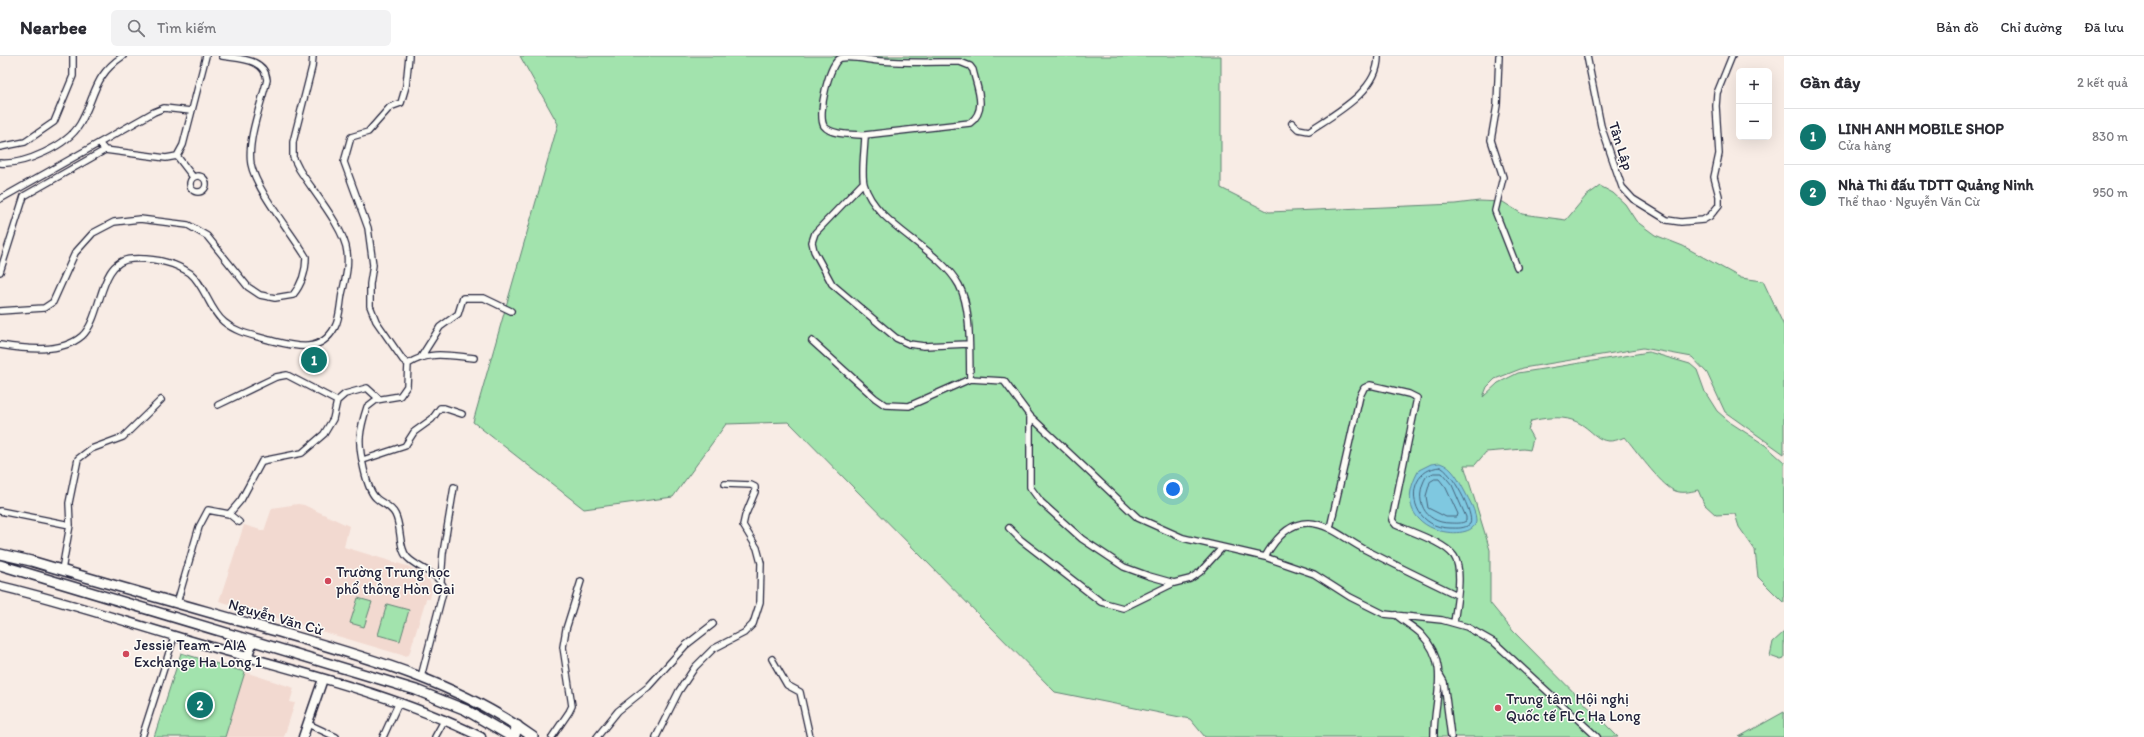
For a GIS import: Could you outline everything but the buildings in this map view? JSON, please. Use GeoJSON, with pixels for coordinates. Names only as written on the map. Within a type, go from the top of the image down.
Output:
{"type":"FeatureCollection","features":[{"type":"Feature","properties":{"kind":"highway"},"geometry":{"type":"LineString","coordinates":[[513,737],[517,726]]}},
{"type":"Feature","properties":{"kind":"main road","name":"Nguyễn Văn Cừ"},"geometry":{"type":"LineString","coordinates":[[0,554],[62,570],[326,646],[421,677],[466,696],[533,737]]}},
{"type":"Feature","properties":{"kind":"main road","name":"Nguyễn Văn Cừ"},"geometry":{"type":"LineString","coordinates":[[0,565],[416,690],[466,710],[513,737]]}},
{"type":"Feature","properties":{"kind":"street"},"geometry":{"type":"LineString","coordinates":[[0,147],[25,142],[54,122],[73,76],[73,56]]}},
{"type":"Feature","properties":{"kind":"street"},"geometry":{"type":"LineString","coordinates":[[0,163],[11,164],[31,159],[61,142],[79,125],[100,77],[111,64],[123,56]]}},
{"type":"Feature","properties":{"kind":"street"},"geometry":{"type":"LineString","coordinates":[[177,156],[182,145],[192,111],[206,56]]}},
{"type":"Feature","properties":{"kind":"street"},"geometry":{"type":"LineString","coordinates":[[0,311],[44,308],[52,302],[75,253],[93,233],[114,222],[140,219],[188,225],[207,236],[248,287],[260,295],[275,298],[293,295],[299,287],[306,269],[306,257],[258,184],[252,164],[252,145],[267,80],[266,73],[263,66],[255,62],[222,56]]}},
{"type":"Feature","properties":{"kind":"street"},"geometry":{"type":"LineString","coordinates":[[0,344],[29,348],[53,347],[67,344],[82,336],[91,324],[108,274],[119,264],[130,259],[155,259],[178,266],[192,275],[223,321],[235,330],[297,347],[312,347],[327,339],[336,326],[348,266],[347,251],[344,237],[299,170],[293,157],[293,142],[312,67],[313,56]]}},
{"type":"Feature","properties":{"kind":"street"},"geometry":{"type":"LineString","coordinates":[[408,364],[403,360],[376,321],[370,306],[370,284],[373,265],[368,228],[344,162],[351,137],[368,132],[390,107],[401,103],[406,86],[409,56]]}},
{"type":"Feature","properties":{"kind":"street"},"geometry":{"type":"LineString","coordinates":[[854,56],[881,61],[965,64],[973,70],[981,105],[980,112],[970,123],[865,135],[832,131],[825,126],[821,117],[821,107],[834,64],[842,58],[854,56]]}},
{"type":"Feature","properties":{"kind":"street"},"geometry":{"type":"LineString","coordinates":[[1292,123],[1298,129],[1309,130],[1354,100],[1364,90],[1375,71],[1378,56]]}},
{"type":"Feature","properties":{"kind":"street"},"geometry":{"type":"LineString","coordinates":[[1498,56],[1497,105],[1491,140],[1503,177],[1495,211],[1517,267]]}},
{"type":"Feature","properties":{"kind":"street","name":"Tân Lập"},"geometry":{"type":"LineString","coordinates":[[1587,56],[1601,126],[1622,187],[1633,200],[1667,220],[1681,222],[1703,220],[1710,216],[1719,205],[1719,196],[1714,178],[1719,154],[1716,106],[1717,93],[1732,56]]}},
{"type":"Feature","properties":{"kind":"street"},"geometry":{"type":"LineString","coordinates":[[0,199],[154,112],[164,108],[192,111]]}},
{"type":"Feature","properties":{"kind":"street"},"geometry":{"type":"LineString","coordinates":[[865,135],[863,183],[869,196],[883,214],[940,261],[956,280],[965,302],[970,379]]}},
{"type":"Feature","properties":{"kind":"street"},"geometry":{"type":"LineString","coordinates":[[100,143],[105,150]]}},
{"type":"Feature","properties":{"kind":"street"},"geometry":{"type":"LineString","coordinates":[[0,272],[24,196],[105,150],[166,158],[177,156]]}},
{"type":"Feature","properties":{"kind":"street"},"geometry":{"type":"LineString","coordinates":[[177,156],[194,177]]}},
{"type":"Feature","properties":{"kind":"street"},"geometry":{"type":"LineString","coordinates":[[863,183],[815,233],[812,242],[814,251],[832,284],[896,338],[910,344],[924,346],[968,344]]}},
{"type":"Feature","properties":{"kind":"street"},"geometry":{"type":"LineString","coordinates":[[19,188],[24,196]]}},
{"type":"Feature","properties":{"kind":"street"},"geometry":{"type":"LineString","coordinates":[[421,357],[440,327],[458,314],[463,298],[484,298],[511,311]]}},
{"type":"Feature","properties":{"kind":"street"},"geometry":{"type":"LineString","coordinates":[[812,341],[875,398],[885,405],[909,406],[970,379],[1004,381],[1030,416],[1138,518],[1183,538],[1265,557],[1314,574],[1350,597],[1384,614],[1442,620],[1467,627],[1495,643],[1598,737]]}},
{"type":"Feature","properties":{"kind":"street"},"geometry":{"type":"LineString","coordinates":[[408,364],[421,357],[438,355],[474,358]]}},
{"type":"Feature","properties":{"kind":"street"},"geometry":{"type":"LineString","coordinates":[[408,364],[407,386],[400,396],[379,399],[367,407],[362,421],[360,438],[363,460],[366,478],[375,498],[389,506],[395,514],[401,530],[402,546],[407,557],[441,581]]}},
{"type":"Feature","properties":{"kind":"street"},"geometry":{"type":"LineString","coordinates":[[218,405],[276,377],[286,375],[337,401]]}},
{"type":"Feature","properties":{"kind":"street"},"geometry":{"type":"LineString","coordinates":[[1330,528],[1362,392],[1370,385],[1408,394],[1417,398],[1392,520],[1396,526],[1436,543],[1453,555],[1458,565],[1454,623]]}},
{"type":"Feature","properties":{"kind":"street"},"geometry":{"type":"LineString","coordinates":[[229,514],[241,500],[262,461],[302,453],[318,441],[332,419],[337,401],[345,394],[367,388],[379,399]]}},
{"type":"Feature","properties":{"kind":"street"},"geometry":{"type":"LineString","coordinates":[[62,570],[70,525],[69,504],[78,459],[91,449],[123,437],[161,400]]}},
{"type":"Feature","properties":{"kind":"street"},"geometry":{"type":"LineString","coordinates":[[363,460],[405,446],[414,432],[432,419],[440,408],[462,414]]}},
{"type":"Feature","properties":{"kind":"street"},"geometry":{"type":"LineString","coordinates":[[1030,416],[1030,487],[1041,502],[1082,539],[1124,566],[1149,576],[1174,583]]}},
{"type":"Feature","properties":{"kind":"street"},"geometry":{"type":"LineString","coordinates":[[656,737],[679,691],[695,667],[713,648],[749,629],[760,602],[760,554],[743,525],[755,492],[755,487],[751,485],[725,484]]}},
{"type":"Feature","properties":{"kind":"street"},"geometry":{"type":"LineString","coordinates":[[421,677],[444,595],[444,588],[441,581],[444,547],[454,487]]}},
{"type":"Feature","properties":{"kind":"street"},"geometry":{"type":"LineString","coordinates":[[177,603],[199,527],[208,510],[229,514],[239,522]]}},
{"type":"Feature","properties":{"kind":"street"},"geometry":{"type":"LineString","coordinates":[[0,511],[70,525]]}},
{"type":"Feature","properties":{"kind":"street"},"geometry":{"type":"LineString","coordinates":[[1265,557],[1273,543],[1295,525],[1309,523],[1330,528],[1362,548],[1457,596]]}},
{"type":"Feature","properties":{"kind":"street"},"geometry":{"type":"LineString","coordinates":[[1009,528],[1021,540],[1101,602],[1123,608],[1174,583],[1190,579],[1200,572],[1221,548]]}},
{"type":"Feature","properties":{"kind":"street"},"geometry":{"type":"LineString","coordinates":[[552,737],[572,706],[564,640],[569,618],[581,581]]}},
{"type":"Feature","properties":{"kind":"street"},"geometry":{"type":"LineString","coordinates":[[0,586],[49,597],[247,658],[399,702],[444,719],[481,737]]}},
{"type":"Feature","properties":{"kind":"street"},"geometry":{"type":"LineString","coordinates":[[1396,615],[1421,634],[1438,658],[1439,674],[1434,737]]}},
{"type":"Feature","properties":{"kind":"street"},"geometry":{"type":"LineString","coordinates":[[597,737],[618,711],[652,684],[686,645],[713,624]]}},
{"type":"Feature","properties":{"kind":"street"},"geometry":{"type":"LineString","coordinates":[[142,737],[174,636]]}},
{"type":"Feature","properties":{"kind":"street"},"geometry":{"type":"LineString","coordinates":[[247,658],[253,641]]}},
{"type":"Feature","properties":{"kind":"street"},"geometry":{"type":"LineString","coordinates":[[772,659],[787,685],[800,692],[810,737]]}},
{"type":"Feature","properties":{"kind":"street"},"geometry":{"type":"LineString","coordinates":[[1439,674],[1444,682],[1451,737]]}},
{"type":"Feature","properties":{"kind":"street"},"geometry":{"type":"LineString","coordinates":[[303,737],[323,679]]}},
{"type":"Feature","properties":{"kind":"street"},"geometry":{"type":"LineString","coordinates":[[383,737],[399,702]]}},
{"type":"Feature","properties":{"kind":"street"},"geometry":{"type":"LineString","coordinates":[[435,737],[444,719]]}},
{"type":"Feature","properties":{"kind":"street"},"geometry":{"type":"LineString","coordinates":[[308,724],[336,737]]}},
{"type":"Feature","properties":{"kind":"shaded area","name":"Trường Trung học phổ thông Hòn Gai"},"geometry":{"type":"Polygon","coordinates":[[[298,504],[304,505],[349,526],[344,547],[410,567],[429,579],[432,588],[430,599],[426,599],[409,655],[405,656],[219,601],[244,525],[264,531],[272,508],[298,504]]]}},
{"type":"Feature","properties":{"kind":"shaded area"},"geometry":{"type":"Polygon","coordinates":[[[245,672],[294,688],[290,702],[295,703],[284,737],[225,737],[245,672]]]}},
{"type":"Feature","properties":{"kind":"green space"},"geometry":{"type":"Polygon","coordinates":[[[520,56],[1221,56],[1221,188],[1269,212],[1455,204],[1479,201],[1503,202],[1522,214],[1566,220],[1586,196],[1600,186],[1613,193],[1625,204],[1636,221],[1655,235],[1683,246],[1741,278],[1763,281],[1784,326],[1784,454],[1725,412],[1707,373],[1692,357],[1643,348],[1523,368],[1495,379],[1487,387],[1483,397],[1498,383],[1518,373],[1649,352],[1690,364],[1697,370],[1705,392],[1717,411],[1731,423],[1765,445],[1784,462],[1784,603],[1758,577],[1755,550],[1739,527],[1735,514],[1716,515],[1704,504],[1698,490],[1679,492],[1673,490],[1661,481],[1625,437],[1608,441],[1602,439],[1572,420],[1562,418],[1531,421],[1528,430],[1533,439],[1530,450],[1524,449],[1486,452],[1475,465],[1464,465],[1490,550],[1490,603],[1513,631],[1618,737],[1205,737],[1190,719],[1055,692],[789,422],[726,424],[673,497],[584,509],[473,422],[558,124],[520,56]]]}},
{"type":"Feature","properties":{"kind":"green space"},"geometry":{"type":"Polygon","coordinates":[[[358,598],[372,602],[364,627],[350,623],[358,598]]]}},
{"type":"Feature","properties":{"kind":"green space"},"geometry":{"type":"Polygon","coordinates":[[[387,604],[409,610],[400,641],[378,635],[387,604]]]}},
{"type":"Feature","properties":{"kind":"green space"},"geometry":{"type":"Polygon","coordinates":[[[1784,632],[1784,659],[1781,660],[1770,656],[1773,642],[1784,632]]]}},
{"type":"Feature","properties":{"kind":"green space"},"geometry":{"type":"Polygon","coordinates":[[[181,653],[245,672],[225,737],[154,737],[181,653]]]}},
{"type":"Feature","properties":{"kind":"green space"},"geometry":{"type":"Polygon","coordinates":[[[1784,712],[1784,737],[1739,737],[1784,712]]]}},
{"type":"Feature","properties":{"kind":"water"},"geometry":{"type":"Polygon","coordinates":[[[1440,463],[1452,471],[1470,502],[1475,513],[1476,521],[1472,528],[1461,532],[1448,532],[1433,528],[1421,521],[1412,508],[1411,492],[1419,470],[1431,464],[1440,463]]]}},
{"type":"Feature","properties":{"kind":"place","name":"LINH ANH MOBILE SHOP"},"geometry":{"type":"Point","coordinates":[314,360]}},
{"type":"Feature","properties":{"kind":"place","name":"Trường Trung học phổ thông Hòn Gai"},"geometry":{"type":"Point","coordinates":[328,581]}},
{"type":"Feature","properties":{"kind":"place","name":"Jessie Team - AIA Exchange Ha Long 1"},"geometry":{"type":"Point","coordinates":[126,654]}},
{"type":"Feature","properties":{"kind":"place","name":"Nhà Thi đấu TDTT Quảng Ninh"},"geometry":{"type":"Point","coordinates":[200,705]}},
{"type":"Feature","properties":{"kind":"place","name":"Trung tâm Hội nghị Quốc tế FLC Hạ Long"},"geometry":{"type":"Point","coordinates":[1498,708]}}]}
